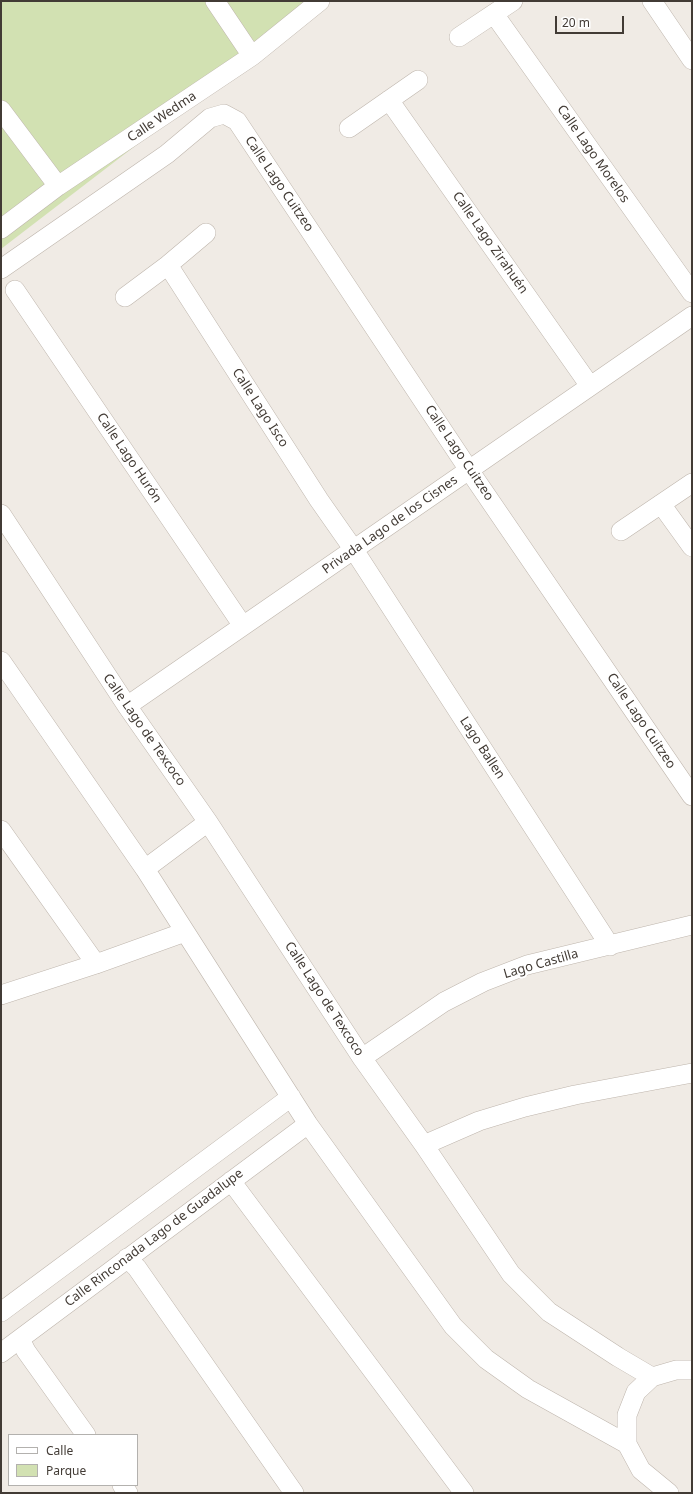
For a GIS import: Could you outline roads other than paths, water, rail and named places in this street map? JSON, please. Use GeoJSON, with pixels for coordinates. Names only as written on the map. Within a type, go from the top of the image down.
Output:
{"type":"FeatureCollection","features":[{"type":"Feature","properties":{"kind":"street"},"geometry":{"type":"LineString","coordinates":[[215,1],[252,56]]}},
{"type":"Feature","properties":{"kind":"street","name":"Calle Wedma"},"geometry":{"type":"LineString","coordinates":[[1,229],[58,186],[252,56],[320,1]]}},
{"type":"Feature","properties":{"kind":"street"},"geometry":{"type":"LineString","coordinates":[[459,36],[513,1]]}},
{"type":"Feature","properties":{"kind":"street"},"geometry":{"type":"LineString","coordinates":[[652,1],[692,60]]}},
{"type":"Feature","properties":{"kind":"street","name":"Calle Lago Morelos"},"geometry":{"type":"LineString","coordinates":[[494,14],[692,293]]}},
{"type":"Feature","properties":{"kind":"street"},"geometry":{"type":"LineString","coordinates":[[349,128],[418,80]]}},
{"type":"Feature","properties":{"kind":"street","name":"Calle Lago Zirahuén"},"geometry":{"type":"LineString","coordinates":[[389,100],[590,386]]}},
{"type":"Feature","properties":{"kind":"street"},"geometry":{"type":"LineString","coordinates":[[1,110],[58,186]]}},
{"type":"Feature","properties":{"kind":"street","name":"Calle Lago Cuitzeo"},"geometry":{"type":"LineString","coordinates":[[1,268],[167,154],[210,118],[224,114],[237,121],[469,470],[692,796]]}},
{"type":"Feature","properties":{"kind":"street"},"geometry":{"type":"LineString","coordinates":[[125,297],[168,265],[206,233]]}},
{"type":"Feature","properties":{"kind":"street","name":"Calle Lago Isco"},"geometry":{"type":"LineString","coordinates":[[168,265],[319,500],[354,550]]}},
{"type":"Feature","properties":{"kind":"street","name":"Calle Lago Hurón"},"geometry":{"type":"LineString","coordinates":[[15,290],[243,626]]}},
{"type":"Feature","properties":{"kind":"street","name":"Privada Lago de los Cisnes"},"geometry":{"type":"LineString","coordinates":[[127,706],[692,316]]}},
{"type":"Feature","properties":{"kind":"street"},"geometry":{"type":"LineString","coordinates":[[621,531],[692,483]]}},
{"type":"Feature","properties":{"kind":"street"},"geometry":{"type":"LineString","coordinates":[[661,504],[692,547]]}},
{"type":"Feature","properties":{"kind":"street","name":"Calle Lago de Texcoco"},"geometry":{"type":"LineString","coordinates":[[1,514],[127,706],[208,822],[362,1058],[424,1145],[511,1274],[550,1312],[618,1357],[652,1377]]}},
{"type":"Feature","properties":{"kind":"street","name":"Lago Ballen"},"geometry":{"type":"LineString","coordinates":[[354,550],[610,946]]}},
{"type":"Feature","properties":{"kind":"street"},"geometry":{"type":"LineString","coordinates":[[1,661],[145,869],[308,1124],[453,1326],[486,1359],[528,1389],[627,1444]]}},
{"type":"Feature","properties":{"kind":"street"},"geometry":{"type":"LineString","coordinates":[[145,869],[208,822]]}},
{"type":"Feature","properties":{"kind":"street"},"geometry":{"type":"LineString","coordinates":[[1,830],[96,964]]}},
{"type":"Feature","properties":{"kind":"street","name":"Lago Castilla"},"geometry":{"type":"LineString","coordinates":[[362,1058],[444,1002],[483,982],[527,965],[692,925]]}},
{"type":"Feature","properties":{"kind":"street"},"geometry":{"type":"LineString","coordinates":[[1,995],[96,964],[185,932]]}},
{"type":"Feature","properties":{"kind":"street"},"geometry":{"type":"LineString","coordinates":[[424,1145],[479,1121],[525,1108],[575,1095],[692,1073]]}},
{"type":"Feature","properties":{"kind":"street"},"geometry":{"type":"LineString","coordinates":[[1,1312],[291,1097]]}},
{"type":"Feature","properties":{"kind":"street","name":"Calle Rinconada Lago de Guadalupe"},"geometry":{"type":"LineString","coordinates":[[1,1352],[308,1124]]}},
{"type":"Feature","properties":{"kind":"street"},"geometry":{"type":"LineString","coordinates":[[231,1181],[464,1493]]}},
{"type":"Feature","properties":{"kind":"street"},"geometry":{"type":"LineString","coordinates":[[127,1258],[138,1268],[294,1493]]}},
{"type":"Feature","properties":{"kind":"street"},"geometry":{"type":"LineString","coordinates":[[20,1339],[26,1351],[85,1434]]}},
{"type":"Feature","properties":{"kind":"street"},"geometry":{"type":"LineString","coordinates":[[669,1493],[640,1470],[627,1444],[627,1415],[636,1392],[652,1377],[676,1370],[692,1370]]}}]}
